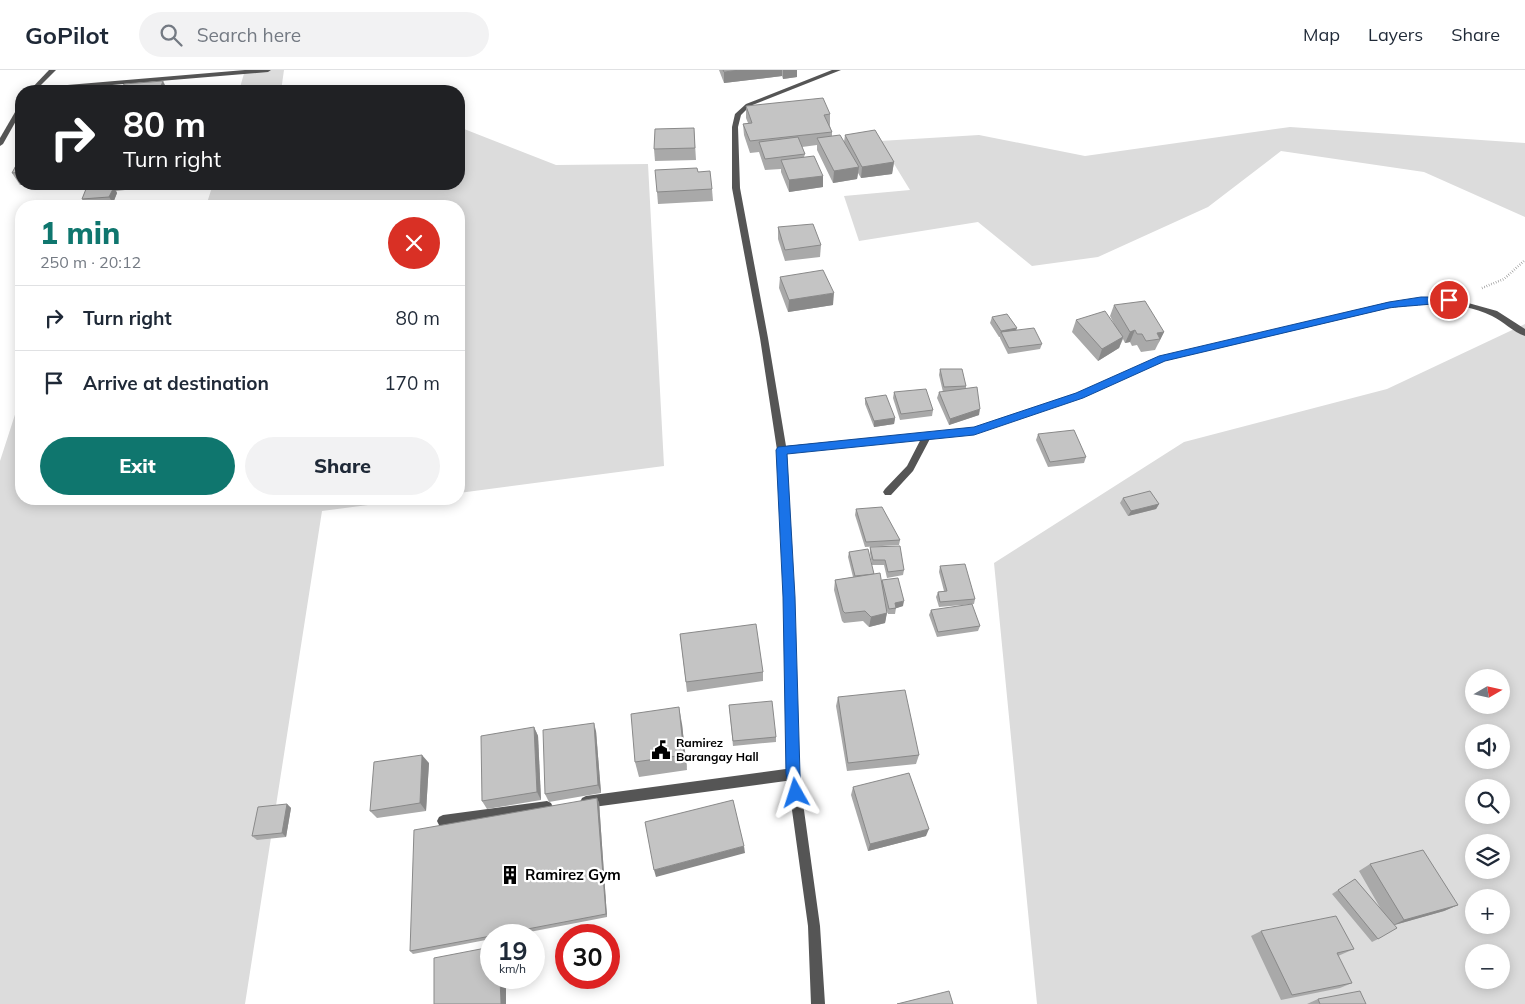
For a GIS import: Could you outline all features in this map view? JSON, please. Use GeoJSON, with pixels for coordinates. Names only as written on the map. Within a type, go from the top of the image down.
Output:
{"type":"FeatureCollection","features":[{"type":"Feature","properties":{"kind":"street"},"geometry":{"type":"LineString","coordinates":[[38,85],[53,70]]}},
{"type":"Feature","properties":{"kind":"street"},"geometry":{"type":"LineString","coordinates":[[99,85],[268,70]]}},
{"type":"Feature","properties":{"kind":"street"},"geometry":{"type":"LineString","coordinates":[[818,1004],[814,926],[793,774],[789,597],[782,450],[764,338],[736,188],[735,127],[738,114],[748,105],[838,70]]}},
{"type":"Feature","properties":{"kind":"street"},"geometry":{"type":"LineString","coordinates":[[0,144],[15,118]]}},
{"type":"Feature","properties":{"kind":"street"},"geometry":{"type":"LineString","coordinates":[[782,450],[974,431],[1080,395],[1162,359],[1196,349],[1389,305],[1421,300],[1449,300],[1482,309],[1505,318],[1525,333]]}},
{"type":"Feature","properties":{"kind":"street"},"geometry":{"type":"LineString","coordinates":[[888,492],[910,468],[927,435]]}},
{"type":"Feature","properties":{"kind":"street"},"geometry":{"type":"LineString","coordinates":[[443,821],[793,774]]}},
{"type":"Feature","properties":{"kind":"path"},"geometry":{"type":"LineString","coordinates":[[1449,300],[1504,280],[1525,260]]}},
{"type":"Feature","properties":{"kind":"shaded area"},"geometry":{"type":"Polygon","coordinates":[[[245,70],[284,70],[282,85],[241,85],[245,70]]]}},
{"type":"Feature","properties":{"kind":"shaded area"},"geometry":{"type":"Polygon","coordinates":[[[1290,127],[1525,143],[1525,217],[1424,172],[1281,151],[1208,207],[1098,257],[1032,266],[978,222],[859,241],[844,196],[910,190],[880,141],[979,135],[1085,156],[1290,127]]]}},
{"type":"Feature","properties":{"kind":"shaded area"},"geometry":{"type":"Polygon","coordinates":[[[465,129],[556,165],[648,164],[664,466],[465,492],[465,200],[208,200],[211,190],[465,190],[465,129]]]}},
{"type":"Feature","properties":{"kind":"shaded area"},"geometry":{"type":"Polygon","coordinates":[[[1525,324],[1525,1004],[1037,1004],[994,563],[1184,442],[1387,389],[1525,324]]]}},
{"type":"Feature","properties":{"kind":"shaded area"},"geometry":{"type":"Polygon","coordinates":[[[15,415],[15,505],[368,505],[322,511],[245,1004],[0,1004],[0,461],[15,415]]]}},
{"type":"Feature","properties":{"kind":"building"},"geometry":{"type":"Polygon","coordinates":[[[723,70],[740,70],[724,72],[723,70]]]}},
{"type":"Feature","properties":{"kind":"building"},"geometry":{"type":"Polygon","coordinates":[[[163,81],[161,85],[124,84],[163,81]]]}},
{"type":"Feature","properties":{"kind":"building"},"geometry":{"type":"Polygon","coordinates":[[[823,98],[830,114],[824,115],[832,132],[750,141],[743,124],[752,123],[746,106],[823,98]]]}},
{"type":"Feature","properties":{"kind":"building"},"geometry":{"type":"Polygon","coordinates":[[[694,128],[695,148],[654,149],[655,129],[694,128]]]}},
{"type":"Feature","properties":{"kind":"building"},"geometry":{"type":"Polygon","coordinates":[[[875,130],[894,162],[862,167],[845,135],[875,130]]]}},
{"type":"Feature","properties":{"kind":"building"},"geometry":{"type":"Polygon","coordinates":[[[840,135],[859,167],[834,171],[817,138],[840,135]]]}},
{"type":"Feature","properties":{"kind":"building"},"geometry":{"type":"Polygon","coordinates":[[[798,137],[805,154],[765,159],[759,142],[798,137]]]}},
{"type":"Feature","properties":{"kind":"building"},"geometry":{"type":"Polygon","coordinates":[[[814,156],[823,176],[789,180],[781,160],[814,156]]]}},
{"type":"Feature","properties":{"kind":"building"},"geometry":{"type":"Polygon","coordinates":[[[697,168],[698,172],[710,171],[712,189],[657,192],[655,170],[697,168]]]}},
{"type":"Feature","properties":{"kind":"building"},"geometry":{"type":"Polygon","coordinates":[[[86,190],[112,190],[109,197],[82,199],[86,190]]]}},
{"type":"Feature","properties":{"kind":"building"},"geometry":{"type":"Polygon","coordinates":[[[813,224],[821,245],[785,250],[778,227],[813,224]]]}},
{"type":"Feature","properties":{"kind":"building"},"geometry":{"type":"Polygon","coordinates":[[[823,270],[834,293],[789,300],[780,277],[823,270]]]}},
{"type":"Feature","properties":{"kind":"building"},"geometry":{"type":"Polygon","coordinates":[[[1145,301],[1164,332],[1157,333],[1160,339],[1146,341],[1142,334],[1137,334],[1135,330],[1130,332],[1114,305],[1145,301]]]}},
{"type":"Feature","properties":{"kind":"building"},"geometry":{"type":"Polygon","coordinates":[[[1105,311],[1123,337],[1102,349],[1076,320],[1105,311]]]}},
{"type":"Feature","properties":{"kind":"building"},"geometry":{"type":"Polygon","coordinates":[[[1007,314],[1017,328],[1001,331],[992,317],[1007,314]]]}},
{"type":"Feature","properties":{"kind":"building"},"geometry":{"type":"Polygon","coordinates":[[[1034,328],[1042,344],[1009,348],[1001,332],[1034,328]]]}},
{"type":"Feature","properties":{"kind":"building"},"geometry":{"type":"Polygon","coordinates":[[[940,369],[962,369],[966,386],[944,387],[940,369]]]}},
{"type":"Feature","properties":{"kind":"building"},"geometry":{"type":"Polygon","coordinates":[[[977,387],[980,409],[950,419],[939,392],[977,387]]]}},
{"type":"Feature","properties":{"kind":"building"},"geometry":{"type":"Polygon","coordinates":[[[926,389],[933,410],[901,414],[894,392],[926,389]]]}},
{"type":"Feature","properties":{"kind":"building"},"geometry":{"type":"Polygon","coordinates":[[[886,395],[895,418],[874,421],[865,398],[886,395]]]}},
{"type":"Feature","properties":{"kind":"building"},"geometry":{"type":"Polygon","coordinates":[[[1074,430],[1086,457],[1050,462],[1038,434],[1074,430]]]}},
{"type":"Feature","properties":{"kind":"building"},"geometry":{"type":"Polygon","coordinates":[[[1150,491],[1159,504],[1131,511],[1123,498],[1150,491]]]}},
{"type":"Feature","properties":{"kind":"building"},"geometry":{"type":"Polygon","coordinates":[[[882,507],[900,540],[866,542],[856,509],[882,507]]]}},
{"type":"Feature","properties":{"kind":"building"},"geometry":{"type":"Polygon","coordinates":[[[900,546],[904,570],[888,572],[885,560],[873,560],[870,547],[900,546]]]}},
{"type":"Feature","properties":{"kind":"building"},"geometry":{"type":"Polygon","coordinates":[[[868,549],[874,574],[855,576],[849,552],[868,549]]]}},
{"type":"Feature","properties":{"kind":"building"},"geometry":{"type":"Polygon","coordinates":[[[965,564],[975,599],[940,602],[938,592],[947,591],[940,566],[965,564]]]}},
{"type":"Feature","properties":{"kind":"building"},"geometry":{"type":"Polygon","coordinates":[[[880,573],[887,613],[871,617],[865,611],[845,613],[835,580],[880,573]]]}},
{"type":"Feature","properties":{"kind":"building"},"geometry":{"type":"Polygon","coordinates":[[[898,578],[904,601],[895,603],[896,608],[889,609],[882,580],[898,578]]]}},
{"type":"Feature","properties":{"kind":"building"},"geometry":{"type":"Polygon","coordinates":[[[972,604],[980,626],[938,632],[931,610],[972,604]]]}},
{"type":"Feature","properties":{"kind":"building"},"geometry":{"type":"Polygon","coordinates":[[[756,624],[763,672],[686,682],[680,634],[756,624]]]}},
{"type":"Feature","properties":{"kind":"building"},"geometry":{"type":"Polygon","coordinates":[[[905,690],[919,755],[848,763],[838,697],[905,690]]]}},
{"type":"Feature","properties":{"kind":"building"},"geometry":{"type":"Polygon","coordinates":[[[772,701],[776,737],[733,741],[729,705],[772,701]]]}},
{"type":"Feature","properties":{"kind":"building","name":"Ramirez Barangay Hall"},"geometry":{"type":"Polygon","coordinates":[[[679,707],[684,755],[635,762],[631,714],[679,707]]]}},
{"type":"Feature","properties":{"kind":"building"},"geometry":{"type":"Polygon","coordinates":[[[594,723],[598,785],[545,794],[543,730],[594,723]]]}},
{"type":"Feature","properties":{"kind":"building"},"geometry":{"type":"Polygon","coordinates":[[[534,727],[537,792],[482,801],[481,736],[534,727]]]}},
{"type":"Feature","properties":{"kind":"building"},"geometry":{"type":"Polygon","coordinates":[[[422,755],[420,803],[370,811],[374,762],[422,755]]]}},
{"type":"Feature","properties":{"kind":"building"},"geometry":{"type":"Polygon","coordinates":[[[909,773],[929,829],[870,844],[853,787],[909,773]]]}},
{"type":"Feature","properties":{"kind":"building","name":"Ramirez Gym"},"geometry":{"type":"Polygon","coordinates":[[[597,798],[606,914],[545,926],[545,924],[480,924],[480,938],[410,951],[414,830],[597,798]]]}},
{"type":"Feature","properties":{"kind":"building"},"geometry":{"type":"Polygon","coordinates":[[[733,800],[744,846],[654,870],[645,822],[733,800]]]}},
{"type":"Feature","properties":{"kind":"building"},"geometry":{"type":"Polygon","coordinates":[[[287,804],[282,833],[252,836],[258,807],[287,804]]]}},
{"type":"Feature","properties":{"kind":"building"},"geometry":{"type":"Polygon","coordinates":[[[1423,850],[1458,905],[1404,920],[1370,864],[1423,850]]]}},
{"type":"Feature","properties":{"kind":"building"},"geometry":{"type":"Polygon","coordinates":[[[1355,879],[1397,928],[1378,939],[1338,890],[1355,879]]]}},
{"type":"Feature","properties":{"kind":"building"},"geometry":{"type":"Polygon","coordinates":[[[1336,916],[1354,949],[1337,953],[1352,983],[1292,995],[1261,931],[1336,916]]]}},
{"type":"Feature","properties":{"kind":"building"},"geometry":{"type":"Polygon","coordinates":[[[480,949],[480,989],[500,989],[501,1004],[434,1004],[434,958],[480,949]]]}},
{"type":"Feature","properties":{"kind":"building"},"geometry":{"type":"Polygon","coordinates":[[[949,991],[953,1004],[897,1004],[949,991]]]}},
{"type":"Feature","properties":{"kind":"building"},"geometry":{"type":"Polygon","coordinates":[[[1360,991],[1366,1004],[1320,1004],[1318,999],[1360,991]]]}},
{"type":"Feature","properties":{"kind":"place","name":"Ramirez Barangay Hall"},"geometry":{"type":"Point","coordinates":[661,750]}},
{"type":"Feature","properties":{"kind":"place","name":"Ramirez Gym"},"geometry":{"type":"Point","coordinates":[510,875]}},
{"type":"Feature","properties":{"kind":"route"},"geometry":{"type":"LineString","coordinates":[[796,793],[793,774],[789,597],[782,450],[974,431],[1080,395],[1162,359],[1196,349],[1389,305],[1421,300],[1449,300]]}}]}
